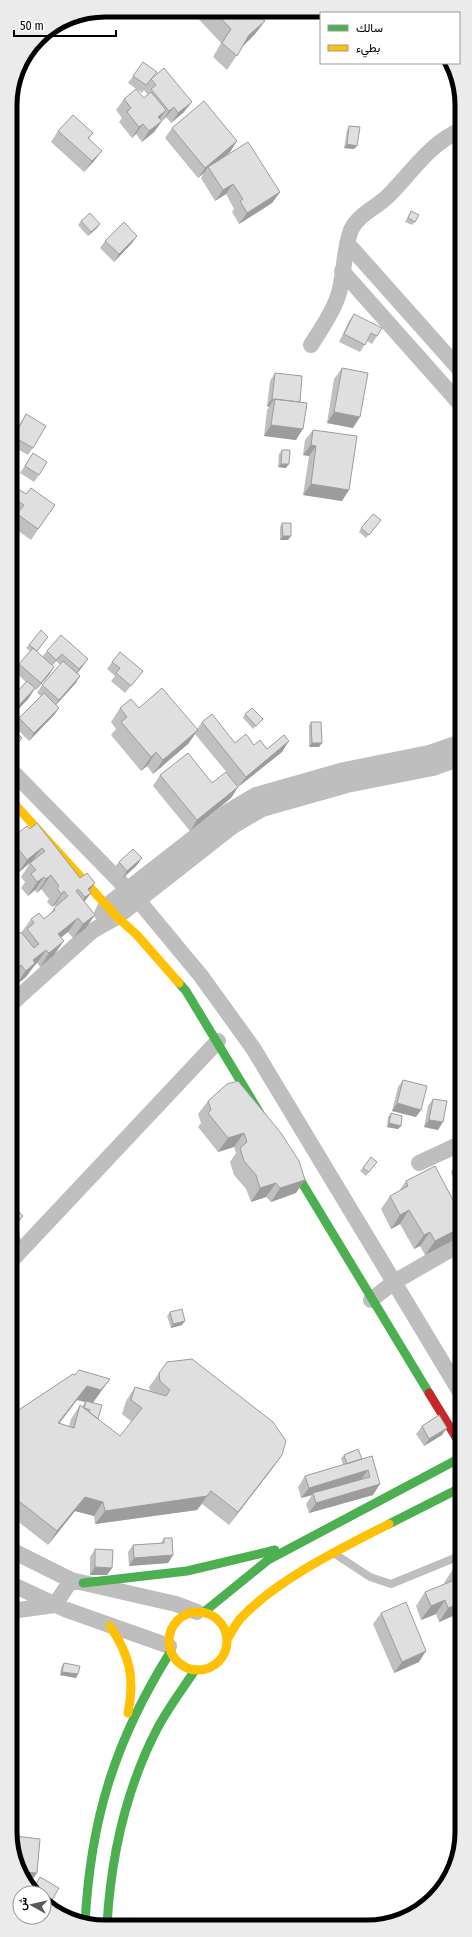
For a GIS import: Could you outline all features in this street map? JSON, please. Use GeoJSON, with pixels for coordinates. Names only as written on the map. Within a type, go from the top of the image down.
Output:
{"type":"FeatureCollection","features":[{"type":"Feature","properties":{"kind":"main road"},"geometry":{"type":"LineString","coordinates":[[17,807],[112,911],[137,934],[186,991],[218,1041],[269,1129]]}},
{"type":"Feature","properties":{"kind":"main road"},"geometry":{"type":"LineString","coordinates":[[281,1149],[371,1300],[455,1436]]}},
{"type":"Feature","properties":{"kind":"main road"},"geometry":{"type":"LineString","coordinates":[[120,1745],[149,1684],[170,1649],[170,1634],[175,1623],[185,1615],[201,1612],[268,1560],[292,1546],[455,1461]]}},
{"type":"Feature","properties":{"kind":"main road"},"geometry":{"type":"LineString","coordinates":[[170,1649],[178,1662],[183,1666],[195,1670],[207,1668],[217,1662],[224,1652],[227,1640],[239,1620],[261,1600],[333,1553],[455,1491]]}},
{"type":"Feature","properties":{"kind":"main road"},"geometry":{"type":"LineString","coordinates":[[77,1582],[187,1571],[292,1546]]}},
{"type":"Feature","properties":{"kind":"main road"},"geometry":{"type":"LineString","coordinates":[[201,1612],[217,1619],[225,1630],[227,1640]]}},
{"type":"Feature","properties":{"kind":"main road"},"geometry":{"type":"LineString","coordinates":[[85,1917],[88,1874],[99,1810],[120,1745],[133,1690],[132,1675],[123,1644],[110,1626]]}},
{"type":"Feature","properties":{"kind":"main road"},"geometry":{"type":"LineString","coordinates":[[107,1920],[111,1862],[129,1791],[158,1727],[195,1670]]}},
{"type":"Feature","properties":{"kind":"street"},"geometry":{"type":"LineString","coordinates":[[311,344],[332,311],[338,295],[348,243],[352,229],[356,222],[390,195],[406,175],[435,146],[455,133]]}},
{"type":"Feature","properties":{"kind":"street"},"geometry":{"type":"LineString","coordinates":[[348,243],[455,364]]}},
{"type":"Feature","properties":{"kind":"street"},"geometry":{"type":"LineString","coordinates":[[342,271],[455,398]]}},
{"type":"Feature","properties":{"kind":"street"},"geometry":{"type":"LineString","coordinates":[[17,998],[92,931],[112,911],[224,814],[256,795],[344,770],[429,753],[455,744]]}},
{"type":"Feature","properties":{"kind":"street"},"geometry":{"type":"LineString","coordinates":[[133,894],[232,826],[262,809],[347,785],[433,768],[455,760]]}},
{"type":"Feature","properties":{"kind":"street"},"geometry":{"type":"LineString","coordinates":[[17,782],[133,894],[201,976],[253,1048],[455,1383]]}},
{"type":"Feature","properties":{"kind":"street"},"geometry":{"type":"LineString","coordinates":[[17,1254],[218,1041]]}},
{"type":"Feature","properties":{"kind":"street"},"geometry":{"type":"LineString","coordinates":[[419,1163],[455,1146]]}},
{"type":"Feature","properties":{"kind":"street"},"geometry":{"type":"LineString","coordinates":[[371,1300],[394,1282],[455,1247]]}},
{"type":"Feature","properties":{"kind":"street"},"geometry":{"type":"LineString","coordinates":[[17,1553],[77,1582],[176,1604],[201,1612]]}},
{"type":"Feature","properties":{"kind":"street"},"geometry":{"type":"LineString","coordinates":[[17,1610],[55,1604],[77,1582]]}},
{"type":"Feature","properties":{"kind":"street"},"geometry":{"type":"LineString","coordinates":[[17,1587],[55,1604],[170,1649]]}},
{"type":"Feature","properties":{"kind":"lane"},"geometry":{"type":"LineString","coordinates":[[333,1553],[370,1577],[391,1584],[455,1558]]}},
{"type":"Feature","properties":{"kind":"building"},"geometry":{"type":"Polygon","coordinates":[[[220,17],[258,17],[265,21],[249,35],[237,56],[222,43],[231,29],[220,17]]]}},
{"type":"Feature","properties":{"kind":"building"},"geometry":{"type":"Polygon","coordinates":[[[143,62],[157,72],[146,85],[133,76],[143,62]]]}},
{"type":"Feature","properties":{"kind":"building"},"geometry":{"type":"Polygon","coordinates":[[[164,68],[192,102],[178,113],[174,107],[169,111],[151,89],[156,85],[151,79],[164,68]]]}},
{"type":"Feature","properties":{"kind":"building"},"geometry":{"type":"Polygon","coordinates":[[[136,89],[144,98],[151,92],[166,110],[158,117],[162,121],[149,131],[143,124],[139,127],[127,112],[131,108],[124,99],[136,89]]]}},
{"type":"Feature","properties":{"kind":"building"},"geometry":{"type":"Polygon","coordinates":[[[204,101],[237,141],[205,168],[172,128],[204,101]]]}},
{"type":"Feature","properties":{"kind":"building"},"geometry":{"type":"Polygon","coordinates":[[[73,115],[93,133],[88,138],[102,151],[92,161],[58,131],[73,115]]]}},
{"type":"Feature","properties":{"kind":"building"},"geometry":{"type":"Polygon","coordinates":[[[349,126],[360,127],[357,146],[347,144],[349,126]]]}},
{"type":"Feature","properties":{"kind":"building"},"geometry":{"type":"Polygon","coordinates":[[[248,142],[280,192],[247,213],[240,201],[243,199],[233,184],[223,190],[208,167],[248,142]]]}},
{"type":"Feature","properties":{"kind":"building"},"geometry":{"type":"Polygon","coordinates":[[[411,211],[419,215],[415,222],[408,218],[411,211]]]}},
{"type":"Feature","properties":{"kind":"building"},"geometry":{"type":"Polygon","coordinates":[[[90,213],[100,224],[91,232],[81,221],[90,213]]]}},
{"type":"Feature","properties":{"kind":"building"},"geometry":{"type":"Polygon","coordinates":[[[124,222],[137,236],[119,254],[105,241],[124,222]]]}},
{"type":"Feature","properties":{"kind":"building"},"geometry":{"type":"Polygon","coordinates":[[[354,314],[382,328],[377,336],[371,333],[365,345],[344,334],[354,314]]]}},
{"type":"Feature","properties":{"kind":"building"},"geometry":{"type":"Polygon","coordinates":[[[342,368],[368,373],[360,417],[334,412],[342,368]]]}},
{"type":"Feature","properties":{"kind":"building"},"geometry":{"type":"Polygon","coordinates":[[[275,373],[302,376],[300,402],[272,399],[275,373]]]}},
{"type":"Feature","properties":{"kind":"building"},"geometry":{"type":"Polygon","coordinates":[[[275,399],[307,403],[303,429],[271,425],[275,399]]]}},
{"type":"Feature","properties":{"kind":"building"},"geometry":{"type":"Polygon","coordinates":[[[26,414],[46,426],[33,448],[17,439],[17,431],[26,414]]]}},
{"type":"Feature","properties":{"kind":"building"},"geometry":{"type":"Polygon","coordinates":[[[313,430],[357,436],[349,490],[311,484],[316,446],[311,445],[313,430]]]}},
{"type":"Feature","properties":{"kind":"building"},"geometry":{"type":"Polygon","coordinates":[[[282,450],[290,450],[289,464],[281,464],[282,450]]]}},
{"type":"Feature","properties":{"kind":"building"},"geometry":{"type":"Polygon","coordinates":[[[33,453],[47,462],[39,475],[25,466],[33,453]]]}},
{"type":"Feature","properties":{"kind":"building"},"geometry":{"type":"Polygon","coordinates":[[[17,488],[26,494],[31,488],[55,505],[38,529],[17,514],[24,505],[17,500],[17,488]]]}},
{"type":"Feature","properties":{"kind":"building"},"geometry":{"type":"Polygon","coordinates":[[[373,514],[381,520],[369,535],[361,528],[373,514]]]}},
{"type":"Feature","properties":{"kind":"building"},"geometry":{"type":"Polygon","coordinates":[[[282,523],[291,523],[291,536],[283,536],[282,523]]]}},
{"type":"Feature","properties":{"kind":"building"},"geometry":{"type":"Polygon","coordinates":[[[41,630],[48,637],[37,651],[29,645],[41,630]]]}},
{"type":"Feature","properties":{"kind":"building"},"geometry":{"type":"Polygon","coordinates":[[[61,635],[88,659],[79,669],[62,654],[56,660],[47,651],[61,635]]]}},
{"type":"Feature","properties":{"kind":"building"},"geometry":{"type":"Polygon","coordinates":[[[33,648],[54,667],[41,683],[19,664],[33,648]]]}},
{"type":"Feature","properties":{"kind":"building"},"geometry":{"type":"Polygon","coordinates":[[[120,652],[143,671],[131,686],[116,673],[120,668],[112,662],[120,652]]]}},
{"type":"Feature","properties":{"kind":"building"},"geometry":{"type":"Polygon","coordinates":[[[63,661],[80,676],[59,700],[42,685],[63,661]]]}},
{"type":"Feature","properties":{"kind":"building"},"geometry":{"type":"Polygon","coordinates":[[[27,681],[35,688],[17,707],[17,688],[19,690],[27,681]]]}},
{"type":"Feature","properties":{"kind":"building"},"geometry":{"type":"Polygon","coordinates":[[[162,688],[198,730],[163,760],[156,752],[151,757],[121,722],[127,717],[120,708],[131,699],[139,708],[162,688]]]}},
{"type":"Feature","properties":{"kind":"building"},"geometry":{"type":"Polygon","coordinates":[[[44,693],[59,708],[34,733],[19,718],[44,693]]]}},
{"type":"Feature","properties":{"kind":"building"},"geometry":{"type":"Polygon","coordinates":[[[252,708],[263,719],[256,726],[245,714],[252,708]]]}},
{"type":"Feature","properties":{"kind":"building"},"geometry":{"type":"Polygon","coordinates":[[[212,714],[235,743],[246,734],[254,745],[260,740],[267,749],[284,735],[289,741],[246,777],[202,722],[212,714]]]}},
{"type":"Feature","properties":{"kind":"building"},"geometry":{"type":"Polygon","coordinates":[[[311,722],[321,722],[322,743],[312,743],[311,722]]]}},
{"type":"Feature","properties":{"kind":"building"},"geometry":{"type":"Polygon","coordinates":[[[17,733],[22,738],[17,743],[17,733]]]}},
{"type":"Feature","properties":{"kind":"building"},"geometry":{"type":"Polygon","coordinates":[[[188,753],[212,783],[226,772],[238,787],[197,820],[160,775],[188,753]]]}},
{"type":"Feature","properties":{"kind":"building"},"geometry":{"type":"Polygon","coordinates":[[[37,823],[80,878],[87,873],[95,883],[88,889],[91,893],[85,897],[78,889],[76,891],[95,915],[83,924],[78,918],[58,934],[64,941],[49,953],[46,950],[33,960],[35,963],[26,971],[21,965],[17,968],[17,935],[21,932],[34,948],[39,944],[27,929],[34,923],[31,919],[39,913],[44,919],[68,896],[64,891],[61,894],[57,888],[59,886],[51,875],[46,879],[44,877],[37,882],[31,874],[36,870],[30,863],[45,851],[42,848],[27,860],[19,850],[17,852],[17,834],[27,826],[30,829],[37,823]]]}},
{"type":"Feature","properties":{"kind":"building"},"geometry":{"type":"Polygon","coordinates":[[[133,849],[142,858],[127,871],[119,862],[133,849]]]}},
{"type":"Feature","properties":{"kind":"building"},"geometry":{"type":"Polygon","coordinates":[[[403,1080],[427,1086],[421,1110],[397,1103],[403,1080]]]}},
{"type":"Feature","properties":{"kind":"building"},"geometry":{"type":"Polygon","coordinates":[[[238,1081],[281,1133],[299,1161],[305,1180],[280,1188],[276,1183],[260,1188],[256,1175],[244,1161],[240,1148],[247,1142],[244,1133],[228,1138],[208,1113],[211,1110],[208,1101],[227,1084],[238,1081]]]}},
{"type":"Feature","properties":{"kind":"building"},"geometry":{"type":"Polygon","coordinates":[[[433,1099],[447,1101],[443,1122],[429,1120],[433,1099]]]}},
{"type":"Feature","properties":{"kind":"building"},"geometry":{"type":"Polygon","coordinates":[[[391,1113],[402,1116],[401,1126],[389,1123],[391,1113]]]}},
{"type":"Feature","properties":{"kind":"building"},"geometry":{"type":"Polygon","coordinates":[[[371,1157],[377,1162],[369,1172],[363,1168],[371,1157]]]}},
{"type":"Feature","properties":{"kind":"building"},"geometry":{"type":"Polygon","coordinates":[[[435,1166],[455,1204],[455,1231],[435,1241],[430,1232],[424,1235],[409,1210],[400,1215],[390,1196],[408,1186],[406,1181],[435,1166]]]}},
{"type":"Feature","properties":{"kind":"building"},"geometry":{"type":"Polygon","coordinates":[[[17,1210],[23,1216],[17,1222],[17,1210]]]}},
{"type":"Feature","properties":{"kind":"building"},"geometry":{"type":"Polygon","coordinates":[[[17,1228],[20,1241],[17,1244],[17,1228]]]}},
{"type":"Feature","properties":{"kind":"building"},"geometry":{"type":"Polygon","coordinates":[[[182,1309],[185,1321],[173,1324],[170,1312],[182,1309]]]}},
{"type":"Feature","properties":{"kind":"building"},"geometry":{"type":"Polygon","coordinates":[[[192,1359],[273,1422],[286,1441],[282,1455],[238,1512],[211,1491],[207,1496],[105,1511],[103,1502],[85,1497],[57,1531],[17,1500],[17,1411],[73,1374],[75,1375],[79,1370],[110,1379],[101,1390],[87,1386],[58,1423],[74,1428],[80,1405],[120,1436],[142,1408],[131,1400],[135,1387],[166,1396],[170,1390],[160,1381],[159,1373],[167,1362],[192,1359]]]}},
{"type":"Feature","properties":{"kind":"building"},"geometry":{"type":"Polygon","coordinates":[[[86,1401],[102,1405],[98,1419],[89,1412],[90,1410],[84,1408],[86,1401]]]}},
{"type":"Feature","properties":{"kind":"building"},"geometry":{"type":"Polygon","coordinates":[[[439,1415],[447,1428],[429,1439],[422,1426],[439,1415]]]}},
{"type":"Feature","properties":{"kind":"building"},"geometry":{"type":"Polygon","coordinates":[[[358,1449],[362,1459],[347,1464],[344,1455],[358,1449]]]}},
{"type":"Feature","properties":{"kind":"building"},"geometry":{"type":"Polygon","coordinates":[[[372,1456],[380,1484],[316,1503],[313,1493],[370,1477],[368,1470],[309,1488],[305,1476],[372,1456]]]}},
{"type":"Feature","properties":{"kind":"building"},"geometry":{"type":"Polygon","coordinates":[[[164,1538],[172,1538],[173,1555],[134,1558],[133,1545],[164,1543],[164,1538]]]}},
{"type":"Feature","properties":{"kind":"building"},"geometry":{"type":"Polygon","coordinates":[[[95,1549],[113,1550],[112,1568],[95,1567],[95,1549]]]}},
{"type":"Feature","properties":{"kind":"building"},"geometry":{"type":"Polygon","coordinates":[[[455,1580],[455,1606],[448,1608],[445,1600],[431,1606],[425,1592],[455,1580]]]}},
{"type":"Feature","properties":{"kind":"building"},"geometry":{"type":"Polygon","coordinates":[[[406,1602],[426,1651],[402,1662],[381,1613],[406,1602]]]}},
{"type":"Feature","properties":{"kind":"building"},"geometry":{"type":"Polygon","coordinates":[[[64,1663],[80,1666],[78,1674],[62,1672],[64,1663]]]}},
{"type":"Feature","properties":{"kind":"building"},"geometry":{"type":"Polygon","coordinates":[[[17,1836],[40,1839],[37,1873],[26,1871],[20,1855],[17,1836]]]}},
{"type":"Feature","properties":{"kind":"building"},"geometry":{"type":"Polygon","coordinates":[[[40,1877],[59,1888],[52,1900],[52,1885],[35,1885],[40,1877]]]}},
{"type":"Feature","properties":{"kind":"traffic: fast"},"geometry":{"type":"LineString","coordinates":[[179,983],[186,991],[264,1120]]}},
{"type":"Feature","properties":{"kind":"traffic: fast"},"geometry":{"type":"LineString","coordinates":[[287,1158],[429,1393]]}},
{"type":"Feature","properties":{"kind":"traffic: fast"},"geometry":{"type":"LineString","coordinates":[[204,1612],[268,1560],[455,1461]]}},
{"type":"Feature","properties":{"kind":"traffic: fast"},"geometry":{"type":"LineString","coordinates":[[389,1524],[455,1491]]}},
{"type":"Feature","properties":{"kind":"traffic: fast"},"geometry":{"type":"LineString","coordinates":[[83,1583],[187,1571],[275,1550]]}},
{"type":"Feature","properties":{"kind":"traffic: fast"},"geometry":{"type":"LineString","coordinates":[[86,1917],[93,1850],[109,1782],[120,1749],[135,1717],[151,1684],[171,1651]]}},
{"type":"Feature","properties":{"kind":"traffic: fast"},"geometry":{"type":"LineString","coordinates":[[107,1920],[116,1849],[128,1800],[136,1776],[161,1721],[195,1670]]}},
{"type":"Feature","properties":{"kind":"traffic: slow"},"geometry":{"type":"LineString","coordinates":[[17,807],[117,917],[137,935],[179,983]]}},
{"type":"Feature","properties":{"kind":"traffic: slow"},"geometry":{"type":"LineString","coordinates":[[227,1640],[240,1619],[272,1591],[310,1566],[389,1524]]}},
{"type":"Feature","properties":{"kind":"traffic: slow"},"geometry":{"type":"LineString","coordinates":[[198,1612],[209,1614],[222,1625],[225,1630],[227,1641],[225,1652],[214,1665],[209,1668],[198,1670],[187,1668],[174,1657],[171,1652],[169,1641],[171,1630],[182,1617],[187,1614],[198,1612]]}},
{"type":"Feature","properties":{"kind":"traffic: slow"},"geometry":{"type":"LineString","coordinates":[[110,1626],[122,1647],[129,1667],[131,1688],[128,1713]]}},
{"type":"Feature","properties":{"kind":"traffic: jam"},"geometry":{"type":"LineString","coordinates":[[429,1393],[455,1436]]}}]}
